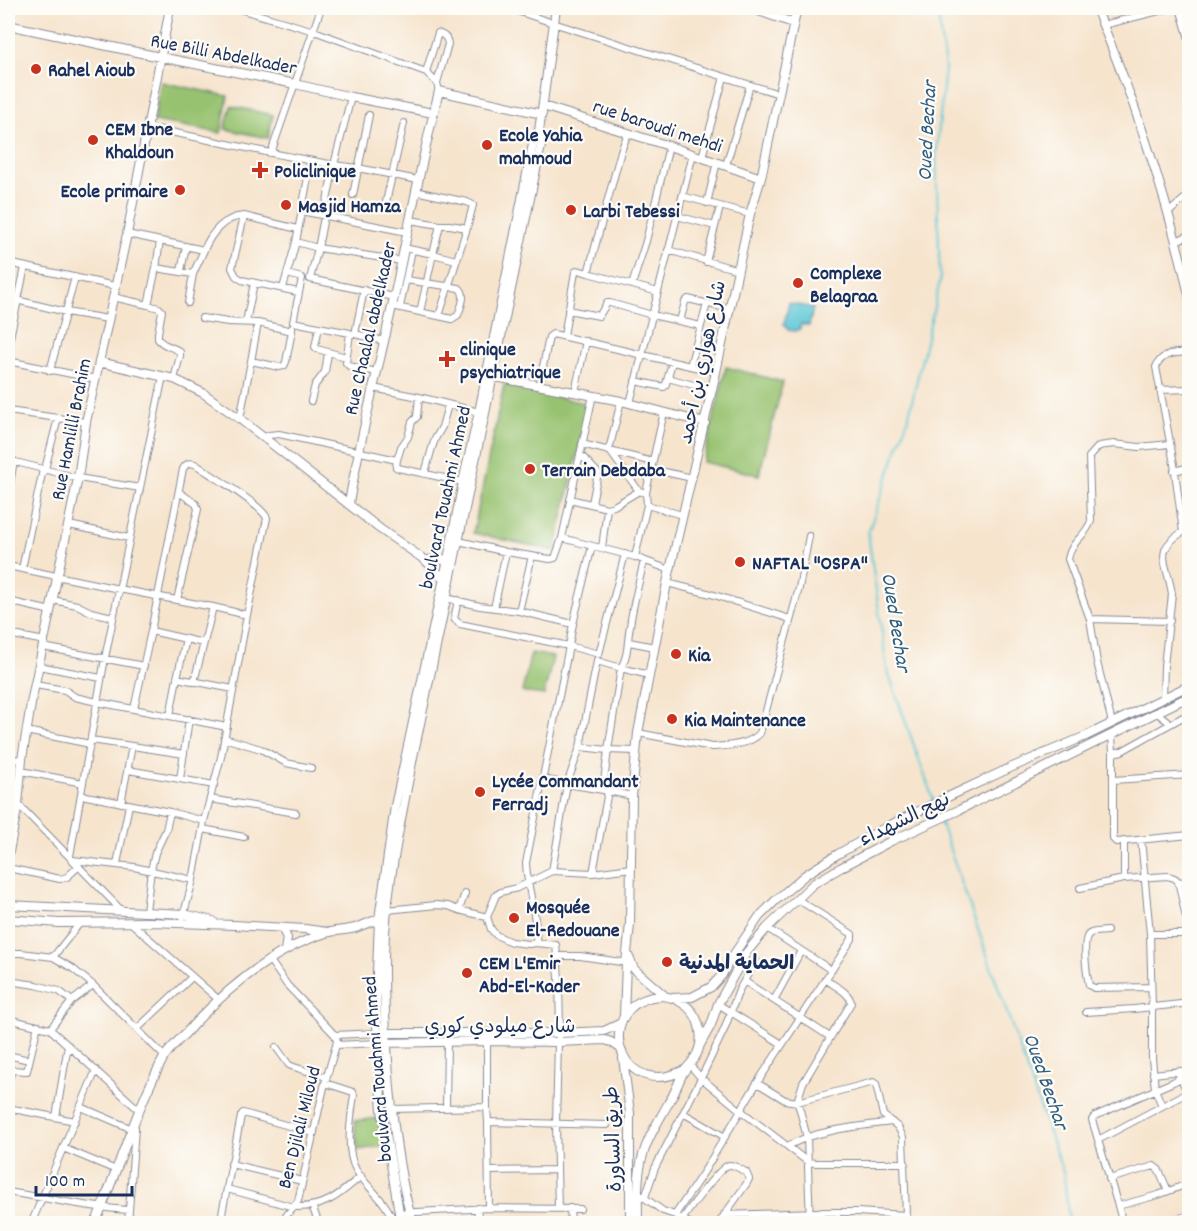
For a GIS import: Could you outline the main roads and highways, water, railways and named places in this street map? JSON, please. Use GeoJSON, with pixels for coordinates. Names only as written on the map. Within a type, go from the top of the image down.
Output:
{"type":"FeatureCollection","features":[{"type":"Feature","properties":{"kind":"main road","name":"Rue Hamlilli Brahim"},"geometry":{"type":"LineString","coordinates":[[8,856],[26,731],[69,525],[86,422],[127,234],[170,8]]}},
{"type":"Feature","properties":{"kind":"main road","name":"boulvard Touahmi Ahmed"},"geometry":{"type":"LineString","coordinates":[[410,756],[446,579],[459,541],[490,376],[542,141],[539,131],[556,8]]}},
{"type":"Feature","properties":{"kind":"main road"},"geometry":{"type":"LineString","coordinates":[[750,8],[793,23]]}},
{"type":"Feature","properties":{"kind":"main road","name":"شارع هواري بن أحمد"},"geometry":{"type":"LineString","coordinates":[[629,963],[627,952],[630,924],[632,796],[638,733],[667,583],[705,423],[750,214],[761,178],[797,8]]}},
{"type":"Feature","properties":{"kind":"main road"},"geometry":{"type":"LineString","coordinates":[[1096,8],[1142,129],[1176,241],[1190,299]]}},
{"type":"Feature","properties":{"kind":"main road","name":"Rue Billi Abdelkader"},"geometry":{"type":"LineString","coordinates":[[8,25],[433,113]]}},
{"type":"Feature","properties":{"kind":"main road","name":"rue baroudi mehdi"},"geometry":{"type":"LineString","coordinates":[[438,87],[542,110],[628,133],[761,178]]}},
{"type":"Feature","properties":{"kind":"main road","name":"Rue Chaalal abdelkader"},"geometry":{"type":"LineString","coordinates":[[349,503],[358,451],[395,303],[402,261],[408,249],[407,232],[438,87]]}},
{"type":"Feature","properties":{"kind":"main road"},"geometry":{"type":"LineString","coordinates":[[99,362],[174,379],[203,393],[380,529],[425,560],[446,579]]}},
{"type":"Feature","properties":{"kind":"main road","name":"boulvard Touahmi Ahmed"},"geometry":{"type":"LineString","coordinates":[[452,559],[462,482],[490,376]]}},
{"type":"Feature","properties":{"kind":"main road"},"geometry":{"type":"LineString","coordinates":[[490,376],[593,395],[705,423]]}},
{"type":"Feature","properties":{"kind":"main road"},"geometry":{"type":"LineString","coordinates":[[425,560],[452,559]]}},
{"type":"Feature","properties":{"kind":"main road","name":"boulvard Touahmi Ahmed"},"geometry":{"type":"LineString","coordinates":[[413,1224],[398,1152],[383,1043],[381,934],[396,847],[401,797],[446,598],[446,579]]}},
{"type":"Feature","properties":{"kind":"main road","name":"نهج الشهداء"},"geometry":{"type":"LineString","coordinates":[[669,997],[692,997],[711,987],[722,975],[754,924],[775,901],[805,875],[838,854],[886,827],[952,795],[1086,736],[1190,685]]}},
{"type":"Feature","properties":{"kind":"main road","name":"نهج الشهداء"},"geometry":{"type":"LineString","coordinates":[[700,1045],[711,1025],[718,1004],[746,953],[767,928],[813,884],[891,841],[1190,696]]}},
{"type":"Feature","properties":{"kind":"main road"},"geometry":{"type":"LineString","coordinates":[[8,905],[184,914],[234,926]]}},
{"type":"Feature","properties":{"kind":"main road"},"geometry":{"type":"LineString","coordinates":[[114,923],[118,911]]}},
{"type":"Feature","properties":{"kind":"main road"},"geometry":{"type":"LineString","coordinates":[[357,928],[384,916]]}},
{"type":"Feature","properties":{"kind":"main road"},"geometry":{"type":"LineString","coordinates":[[8,919],[80,923],[182,923],[327,932],[357,928],[381,934]]}},
{"type":"Feature","properties":{"kind":"main road"},"geometry":{"type":"LineString","coordinates":[[282,928],[287,938],[285,950]]}},
{"type":"Feature","properties":{"kind":"main road"},"geometry":{"type":"LineString","coordinates":[[95,1224],[135,1119],[165,1057],[204,1014],[269,959],[327,932]]}},
{"type":"Feature","properties":{"kind":"main road"},"geometry":{"type":"LineString","coordinates":[[629,963],[639,974],[669,997],[684,1003],[698,1022],[701,1033],[698,1052],[687,1068],[674,1076],[650,1077],[629,1065],[621,1052],[619,1040],[629,963]]}},
{"type":"Feature","properties":{"kind":"main road"},"geometry":{"type":"LineString","coordinates":[[623,1020],[631,1008],[641,1000],[653,996],[669,997]]}},
{"type":"Feature","properties":{"kind":"main road","name":"شارع ميلودي كوري"},"geometry":{"type":"LineString","coordinates":[[559,1038],[604,1031],[623,1020]]}},
{"type":"Feature","properties":{"kind":"main road","name":"شارع ميلودي كوري"},"geometry":{"type":"LineString","coordinates":[[382,1033],[605,1040],[611,1042],[621,1052]]}},
{"type":"Feature","properties":{"kind":"main road","name":"شارع ميلودي كوري"},"geometry":{"type":"LineString","coordinates":[[383,1043],[487,1037]]}},
{"type":"Feature","properties":{"kind":"main road","name":"boulvard Touahmi Ahmed"},"geometry":{"type":"LineString","coordinates":[[383,1043],[382,1110],[401,1224]]}},
{"type":"Feature","properties":{"kind":"main road","name":"طريق الساورة"},"geometry":{"type":"LineString","coordinates":[[621,1052],[630,1113],[630,1224]]}},
{"type":"Feature","properties":{"kind":"main road","name":"طريق الساورة"},"geometry":{"type":"LineString","coordinates":[[638,1224],[641,1195],[639,1175],[645,1148],[687,1068]]}},
{"type":"Feature","properties":{"kind":"water"},"geometry":{"type":"Polygon","coordinates":[[[789,303],[813,308],[809,326],[801,324],[800,329],[788,330],[784,324],[789,303]]]}},
{"type":"Feature","properties":{"kind":"waterway","name":"Oued Bechar"},"geometry":{"type":"LineString","coordinates":[[934,802],[887,669],[868,533],[908,419],[940,281],[936,156],[945,68],[937,8]]}},
{"type":"Feature","properties":{"kind":"waterway","name":"Oued Bechar"},"geometry":{"type":"LineString","coordinates":[[940,821],[1064,1175],[1069,1224]]}},
{"type":"Feature","properties":{"kind":"place","name":"Rahel Aioub"},"geometry":{"type":"Point","coordinates":[36,69]}},
{"type":"Feature","properties":{"kind":"place","name":"CEM Ibne Khaldoun"},"geometry":{"type":"Point","coordinates":[93,140]}},
{"type":"Feature","properties":{"kind":"place","name":"Ecole Yahia mahmoud"},"geometry":{"type":"Point","coordinates":[487,145]}},
{"type":"Feature","properties":{"kind":"place","name":"Policlinique"},"geometry":{"type":"Point","coordinates":[260,170]}},
{"type":"Feature","properties":{"kind":"place","name":"Ecole primaire"},"geometry":{"type":"Point","coordinates":[180,190]}},
{"type":"Feature","properties":{"kind":"place","name":"Masjid Hamza"},"geometry":{"type":"Point","coordinates":[286,205]}},
{"type":"Feature","properties":{"kind":"place","name":"Larbi Tebessi"},"geometry":{"type":"Point","coordinates":[571,210]}},
{"type":"Feature","properties":{"kind":"place","name":"Complexe Belagraa"},"geometry":{"type":"Point","coordinates":[798,283]}},
{"type":"Feature","properties":{"kind":"place","name":"clinique psychiatrique"},"geometry":{"type":"Point","coordinates":[447,359]}},
{"type":"Feature","properties":{"kind":"place","name":"Terrain Debdaba"},"geometry":{"type":"Point","coordinates":[530,469]}},
{"type":"Feature","properties":{"kind":"place","name":"NAFTAL \"OSPA\""},"geometry":{"type":"Point","coordinates":[740,562]}},
{"type":"Feature","properties":{"kind":"place","name":"Kia"},"geometry":{"type":"Point","coordinates":[676,654]}},
{"type":"Feature","properties":{"kind":"place","name":"Kia Maintenance"},"geometry":{"type":"Point","coordinates":[672,719]}},
{"type":"Feature","properties":{"kind":"place","name":"Lycée Commandant Ferradj"},"geometry":{"type":"Point","coordinates":[480,792]}},
{"type":"Feature","properties":{"kind":"place","name":"Mosquée El-Redouane"},"geometry":{"type":"Point","coordinates":[514,918]}},
{"type":"Feature","properties":{"kind":"place","name":"الحماية المدنية"},"geometry":{"type":"Point","coordinates":[667,962]}},
{"type":"Feature","properties":{"kind":"place","name":"CEM L'Emir Abd-El-Kader"},"geometry":{"type":"Point","coordinates":[467,973]}}]}
